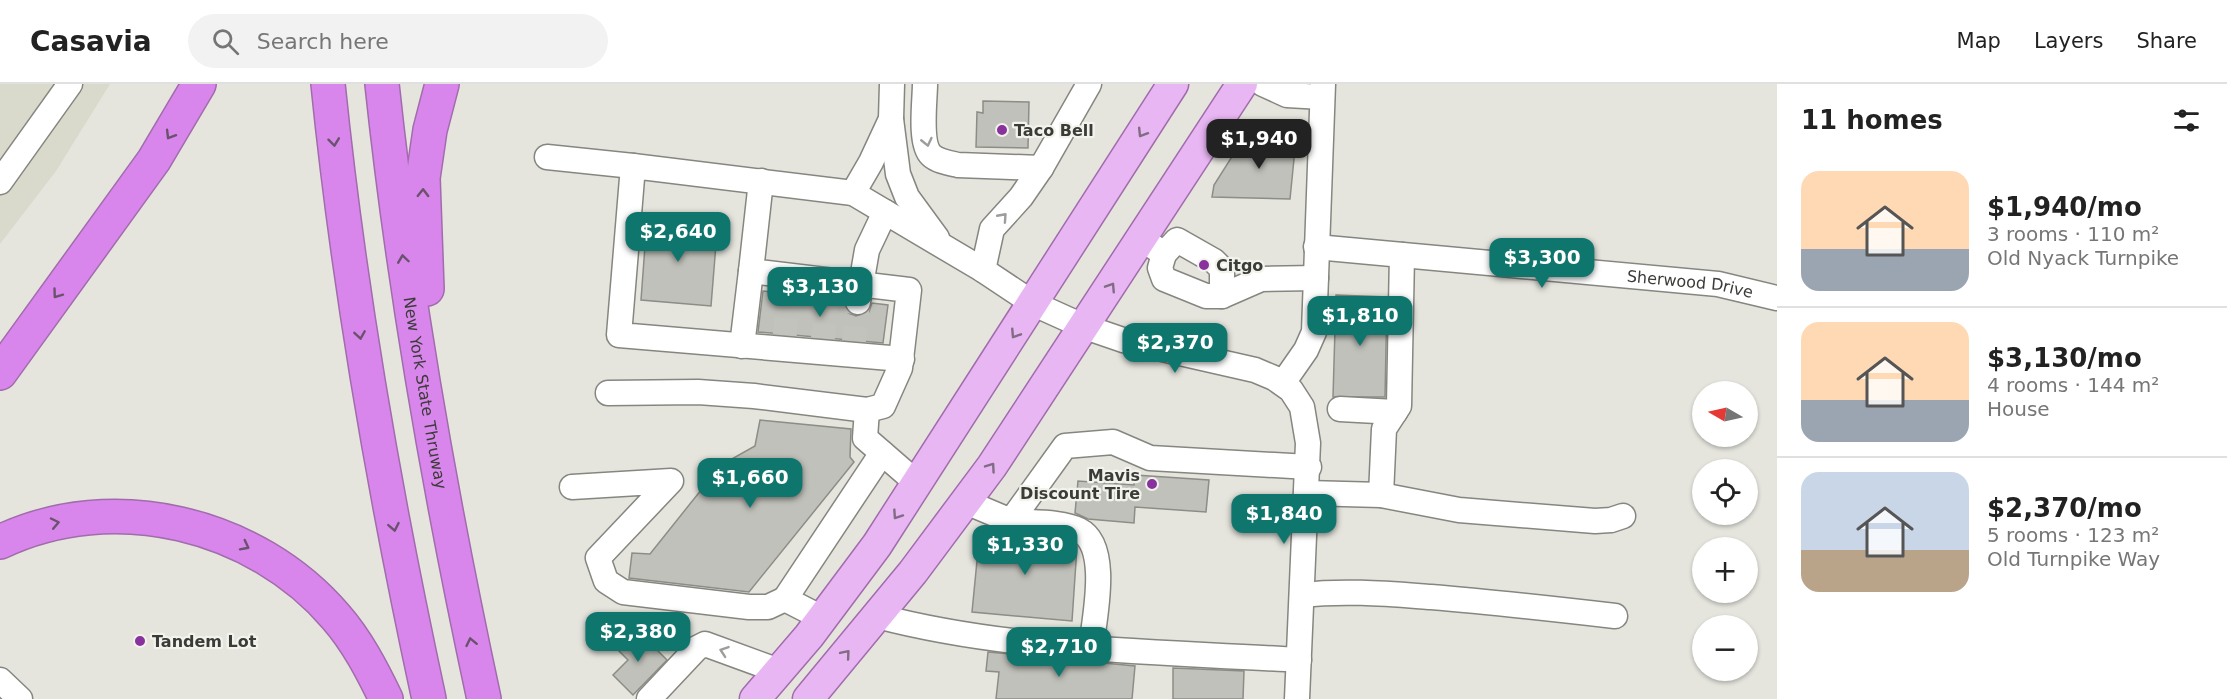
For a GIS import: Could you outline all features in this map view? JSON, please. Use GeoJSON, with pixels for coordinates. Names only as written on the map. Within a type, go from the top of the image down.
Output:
{"type":"FeatureCollection","features":[{"type":"Feature","properties":{"kind":"highway"},"geometry":{"type":"LineString","coordinates":[[0,373],[148,169],[199,84]]}},
{"type":"Feature","properties":{"kind":"highway"},"geometry":{"type":"LineString","coordinates":[[328,84],[350,269],[373,417],[429,699]]}},
{"type":"Feature","properties":{"kind":"highway","name":"New York State Thruway"},"geometry":{"type":"LineString","coordinates":[[382,84],[405,272],[439,482],[484,699]]}},
{"type":"Feature","properties":{"kind":"highway"},"geometry":{"type":"LineString","coordinates":[[439,482],[423,202],[426,154],[442,84]]}},
{"type":"Feature","properties":{"kind":"highway"},"geometry":{"type":"LineString","coordinates":[[0,542],[46,525],[101,517],[162,520],[219,535],[273,563],[321,601],[349,634],[386,699]]}},
{"type":"Feature","properties":{"kind":"main road"},"geometry":{"type":"LineString","coordinates":[[808,699],[877,616],[966,502],[1085,327],[1153,247],[1242,84]]}},
{"type":"Feature","properties":{"kind":"main road"},"geometry":{"type":"LineString","coordinates":[[755,699],[822,618],[918,484],[1034,304],[1165,87]]}},
{"type":"Feature","properties":{"kind":"street"},"geometry":{"type":"LineString","coordinates":[[0,182],[70,84]]}},
{"type":"Feature","properties":{"kind":"street"},"geometry":{"type":"LineString","coordinates":[[892,84],[891,119],[898,174],[907,197],[944,247]]}},
{"type":"Feature","properties":{"kind":"street"},"geometry":{"type":"LineString","coordinates":[[925,84],[924,140],[930,155],[957,165],[1041,168]]}},
{"type":"Feature","properties":{"kind":"street"},"geometry":{"type":"LineString","coordinates":[[982,270],[992,229],[1021,197],[1041,168],[1089,84]]}},
{"type":"Feature","properties":{"kind":"street"},"geometry":{"type":"LineString","coordinates":[[1263,84],[1287,95],[1323,90],[1315,324],[1311,341],[1283,383]]}},
{"type":"Feature","properties":{"kind":"street"},"geometry":{"type":"LineString","coordinates":[[853,193],[891,119]]}},
{"type":"Feature","properties":{"kind":"street"},"geometry":{"type":"LineString","coordinates":[[547,157],[853,193],[1034,304],[1085,327],[1123,340],[1255,370],[1283,383],[1302,407],[1307,431],[1309,467],[1297,699]]}},
{"type":"Feature","properties":{"kind":"street"},"geometry":{"type":"LineString","coordinates":[[633,166],[618,335],[742,346],[784,346],[902,359]]}},
{"type":"Feature","properties":{"kind":"street"},"geometry":{"type":"LineString","coordinates":[[742,346],[761,181]]}},
{"type":"Feature","properties":{"kind":"street"},"geometry":{"type":"LineString","coordinates":[[859,293],[867,250],[885,212]]}},
{"type":"Feature","properties":{"kind":"street"},"geometry":{"type":"LineString","coordinates":[[1222,296],[1222,269],[1214,261],[1177,240],[1153,247],[1164,279],[1206,296],[1222,296],[1261,279],[1316,278]]}},
{"type":"Feature","properties":{"kind":"street","name":"Sherwood Drive"},"geometry":{"type":"LineString","coordinates":[[1316,247],[1718,284],[1777,298]]}},
{"type":"Feature","properties":{"kind":"street"},"geometry":{"type":"LineString","coordinates":[[1381,495],[1384,429],[1399,406],[1402,255]]}},
{"type":"Feature","properties":{"kind":"street"},"geometry":{"type":"LineString","coordinates":[[608,393],[743,395],[867,410],[883,406],[900,368],[909,290],[859,293],[790,285],[751,271]]}},
{"type":"Feature","properties":{"kind":"street"},"geometry":{"type":"LineString","coordinates":[[867,410],[865,438],[918,484]]}},
{"type":"Feature","properties":{"kind":"street"},"geometry":{"type":"LineString","coordinates":[[1340,410],[1395,412]]}},
{"type":"Feature","properties":{"kind":"street"},"geometry":{"type":"LineString","coordinates":[[1011,521],[1065,446],[1113,442],[1150,458],[1309,467]]}},
{"type":"Feature","properties":{"kind":"street"},"geometry":{"type":"LineString","coordinates":[[572,487],[671,482],[598,558],[606,581],[623,592],[749,607],[768,607],[785,599],[882,453]]}},
{"type":"Feature","properties":{"kind":"street"},"geometry":{"type":"LineString","coordinates":[[1307,493],[1381,495],[1459,510],[1595,521],[1623,516]]}},
{"type":"Feature","properties":{"kind":"street"},"geometry":{"type":"LineString","coordinates":[[966,502],[1011,521],[1079,530],[1092,542],[1098,563],[1091,648]]}},
{"type":"Feature","properties":{"kind":"street"},"geometry":{"type":"LineString","coordinates":[[1302,595],[1331,592],[1411,596],[1507,603],[1615,616]]}},
{"type":"Feature","properties":{"kind":"street"},"geometry":{"type":"LineString","coordinates":[[785,599],[822,618]]}},
{"type":"Feature","properties":{"kind":"street"},"geometry":{"type":"LineString","coordinates":[[877,616],[912,626],[1029,644],[1299,660]]}},
{"type":"Feature","properties":{"kind":"street"},"geometry":{"type":"LineString","coordinates":[[649,699],[697,648],[705,644],[779,672]]}},
{"type":"Feature","properties":{"kind":"street"},"geometry":{"type":"LineString","coordinates":[[0,680],[20,699]]}},
{"type":"Feature","properties":{"kind":"shaded area"},"geometry":{"type":"Polygon","coordinates":[[[0,84],[110,84],[56,171],[0,244],[0,84]]]}},
{"type":"Feature","properties":{"kind":"building","name":"Taco Bell"},"geometry":{"type":"Polygon","coordinates":[[[983,101],[1029,102],[1028,148],[976,147],[977,112],[983,113],[983,101]]]}},
{"type":"Feature","properties":{"kind":"building"},"geometry":{"type":"Polygon","coordinates":[[[1245,136],[1296,139],[1290,199],[1212,197],[1214,185],[1245,136]]]}},
{"type":"Feature","properties":{"kind":"building"},"geometry":{"type":"Polygon","coordinates":[[[647,219],[709,224],[707,244],[716,244],[711,306],[641,300],[647,219]]]}},
{"type":"Feature","properties":{"kind":"building"},"geometry":{"type":"Polygon","coordinates":[[[763,291],[844,300],[848,313],[856,316],[869,312],[872,303],[888,305],[883,343],[758,332],[763,291]]]}},
{"type":"Feature","properties":{"kind":"building"},"geometry":{"type":"Polygon","coordinates":[[[1336,295],[1387,297],[1385,397],[1333,397],[1336,295]]]}},
{"type":"Feature","properties":{"kind":"building"},"geometry":{"type":"Polygon","coordinates":[[[760,420],[851,429],[850,457],[854,462],[749,592],[629,578],[632,553],[650,554],[721,465],[755,446],[760,420]]]}},
{"type":"Feature","properties":{"kind":"building"},"geometry":{"type":"Polygon","coordinates":[[[1135,475],[1209,480],[1206,512],[1135,507],[1134,523],[1088,519],[1075,513],[1078,481],[1134,485],[1135,475]]]}},
{"type":"Feature","properties":{"kind":"building"},"geometry":{"type":"Polygon","coordinates":[[[980,530],[1061,539],[1077,547],[1072,621],[972,612],[980,530]]]}},
{"type":"Feature","properties":{"kind":"building"},"geometry":{"type":"Polygon","coordinates":[[[638,631],[667,660],[633,695],[613,675],[628,660],[618,650],[638,631]]]}},
{"type":"Feature","properties":{"kind":"building"},"geometry":{"type":"Polygon","coordinates":[[[988,652],[1135,666],[1132,699],[996,699],[999,672],[986,671],[988,652]]]}},
{"type":"Feature","properties":{"kind":"building"},"geometry":{"type":"Polygon","coordinates":[[[1173,668],[1244,671],[1243,699],[1173,699],[1173,668]]]}},
{"type":"Feature","properties":{"kind":"tunnel"},"geometry":{"type":"LineString","coordinates":[[784,342],[789,294]]}},
{"type":"Feature","properties":{"kind":"tunnel"},"geometry":{"type":"LineString","coordinates":[[822,347],[827,298]]}},
{"type":"Feature","properties":{"kind":"tunnel"},"geometry":{"type":"LineString","coordinates":[[853,350],[858,302]]}},
{"type":"Feature","properties":{"kind":"place","name":"Taco Bell"},"geometry":{"type":"Point","coordinates":[1002,130]}},
{"type":"Feature","properties":{"kind":"place","name":"Citgo"},"geometry":{"type":"Point","coordinates":[1204,265]}},
{"type":"Feature","properties":{"kind":"place","name":"Mavis Discount Tire"},"geometry":{"type":"Point","coordinates":[1152,484]}},
{"type":"Feature","properties":{"kind":"place","name":"Tandem Lot"},"geometry":{"type":"Point","coordinates":[140,641]}}]}
